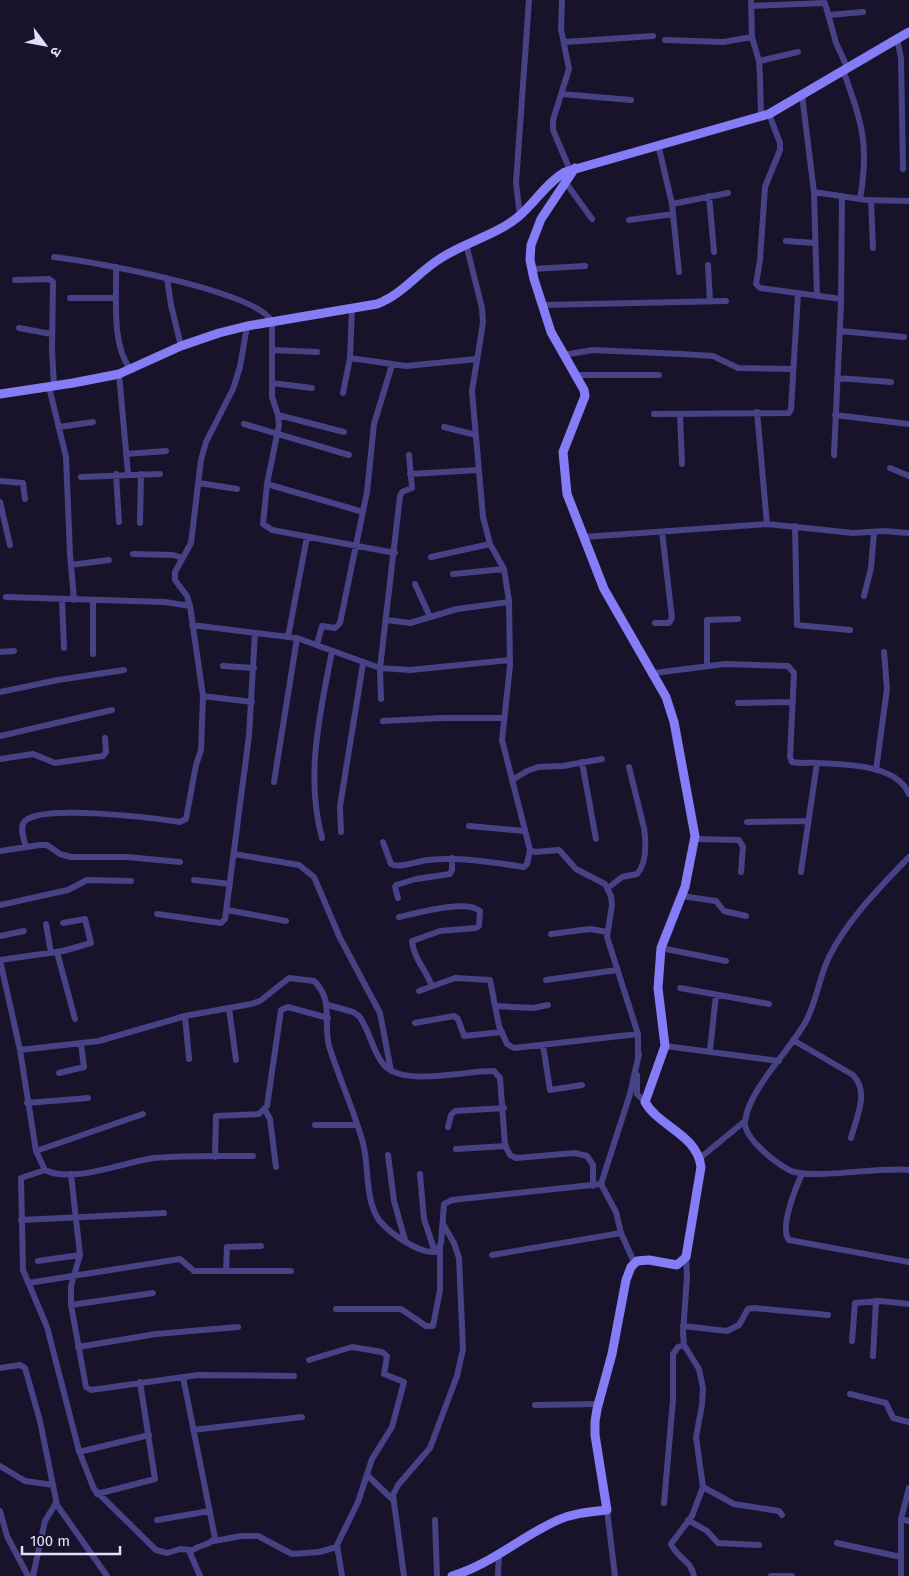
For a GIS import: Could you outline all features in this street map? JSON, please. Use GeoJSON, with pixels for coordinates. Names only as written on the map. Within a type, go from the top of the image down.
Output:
{"type":"FeatureCollection","features":[{"type":"Feature","properties":{"kind":"street"},"geometry":{"type":"LineString","coordinates":[[520,216],[516,183],[529,0]]}},
{"type":"Feature","properties":{"kind":"street"},"geometry":{"type":"LineString","coordinates":[[562,0],[560,16],[569,69],[553,120],[553,130],[572,169],[566,183],[540,219],[532,245],[532,269],[551,332],[584,390],[584,403],[567,439],[563,464],[567,494],[604,589],[654,673],[666,697],[674,722],[695,839],[692,859],[681,896],[661,948],[658,988],[665,1046],[645,1102]]}},
{"type":"Feature","properties":{"kind":"street"},"geometry":{"type":"LineString","coordinates":[[842,299],[760,288],[756,284],[760,260],[765,186],[780,150],[780,142],[765,115],[759,61],[752,37],[751,3],[822,2],[826,5],[836,43],[862,123],[865,139],[864,176],[860,199]]}},
{"type":"Feature","properties":{"kind":"street"},"geometry":{"type":"LineString","coordinates":[[829,15],[863,12]]}},
{"type":"Feature","properties":{"kind":"street"},"geometry":{"type":"LineString","coordinates":[[0,394],[119,374],[181,346],[219,333],[247,326],[388,300],[425,269],[466,244],[499,229],[520,216],[556,177],[572,169],[765,115],[909,32]]}},
{"type":"Feature","properties":{"kind":"street"},"geometry":{"type":"LineString","coordinates":[[565,42],[653,36]]}},
{"type":"Feature","properties":{"kind":"street"},"geometry":{"type":"LineString","coordinates":[[665,40],[723,42],[752,37]]}},
{"type":"Feature","properties":{"kind":"street"},"geometry":{"type":"LineString","coordinates":[[897,38],[901,58],[903,169]]}},
{"type":"Feature","properties":{"kind":"street"},"geometry":{"type":"LineString","coordinates":[[759,61],[798,52]]}},
{"type":"Feature","properties":{"kind":"street"},"geometry":{"type":"LineString","coordinates":[[562,94],[630,100]]}},
{"type":"Feature","properties":{"kind":"street"},"geometry":{"type":"LineString","coordinates":[[802,95],[814,192],[817,296]]}},
{"type":"Feature","properties":{"kind":"street"},"geometry":{"type":"LineString","coordinates":[[658,144],[672,204],[680,272]]}},
{"type":"Feature","properties":{"kind":"street"},"geometry":{"type":"LineString","coordinates":[[566,183],[592,219]]}},
{"type":"Feature","properties":{"kind":"street"},"geometry":{"type":"LineString","coordinates":[[672,204],[728,192]]}},
{"type":"Feature","properties":{"kind":"street"},"geometry":{"type":"LineString","coordinates":[[814,192],[860,199],[909,201]]}},
{"type":"Feature","properties":{"kind":"street"},"geometry":{"type":"LineString","coordinates":[[708,196],[714,252]]}},
{"type":"Feature","properties":{"kind":"street"},"geometry":{"type":"LineString","coordinates":[[834,455],[842,299],[842,196]]}},
{"type":"Feature","properties":{"kind":"street"},"geometry":{"type":"LineString","coordinates":[[871,200],[873,248]]}},
{"type":"Feature","properties":{"kind":"street"},"geometry":{"type":"LineString","coordinates":[[628,220],[673,214]]}},
{"type":"Feature","properties":{"kind":"street"},"geometry":{"type":"LineString","coordinates":[[786,241],[815,243]]}},
{"type":"Feature","properties":{"kind":"street"},"geometry":{"type":"LineString","coordinates":[[383,842],[393,865],[452,858],[524,867],[527,864],[530,850],[502,740],[510,660],[509,602],[504,569],[490,544],[484,528],[472,391],[483,323],[482,308],[466,244]]}},
{"type":"Feature","properties":{"kind":"street"},"geometry":{"type":"LineString","coordinates":[[54,257],[167,278],[226,296],[264,312],[272,322],[274,350],[272,397],[278,416],[267,484],[263,524],[272,530],[395,553]]}},
{"type":"Feature","properties":{"kind":"street"},"geometry":{"type":"LineString","coordinates":[[708,265],[710,302]]}},
{"type":"Feature","properties":{"kind":"street"},"geometry":{"type":"LineString","coordinates":[[532,269],[586,266]]}},
{"type":"Feature","properties":{"kind":"street"},"geometry":{"type":"LineString","coordinates":[[116,267],[120,351],[130,369]]}},
{"type":"Feature","properties":{"kind":"street"},"geometry":{"type":"LineString","coordinates":[[167,278],[170,305],[181,346]]}},
{"type":"Feature","properties":{"kind":"street"},"geometry":{"type":"LineString","coordinates":[[15,280],[52,281],[52,386],[68,477],[74,600]]}},
{"type":"Feature","properties":{"kind":"street"},"geometry":{"type":"LineString","coordinates":[[654,414],[789,412],[791,409],[798,294]]}},
{"type":"Feature","properties":{"kind":"street"},"geometry":{"type":"LineString","coordinates":[[70,298],[116,298]]}},
{"type":"Feature","properties":{"kind":"street"},"geometry":{"type":"LineString","coordinates":[[543,305],[726,301]]}},
{"type":"Feature","properties":{"kind":"street"},"geometry":{"type":"LineString","coordinates":[[343,393],[350,358],[352,308]]}},
{"type":"Feature","properties":{"kind":"street"},"geometry":{"type":"LineString","coordinates":[[21,847],[23,822],[29,818],[46,815],[106,814],[184,821],[187,816],[196,765],[201,750],[203,696],[190,606],[187,596],[175,580],[175,572],[191,544],[200,483],[201,460],[206,442],[233,389],[240,367],[247,326]]}},
{"type":"Feature","properties":{"kind":"street"},"geometry":{"type":"LineString","coordinates":[[19,328],[52,334]]}},
{"type":"Feature","properties":{"kind":"street"},"geometry":{"type":"LineString","coordinates":[[840,331],[904,337]]}},
{"type":"Feature","properties":{"kind":"street"},"geometry":{"type":"LineString","coordinates":[[274,350],[318,352]]}},
{"type":"Feature","properties":{"kind":"street"},"geometry":{"type":"LineString","coordinates":[[563,355],[593,350],[713,356],[738,368],[793,369]]}},
{"type":"Feature","properties":{"kind":"street"},"geometry":{"type":"LineString","coordinates":[[350,358],[392,365],[422,366],[476,359]]}},
{"type":"Feature","properties":{"kind":"street"},"geometry":{"type":"LineString","coordinates":[[316,644],[322,626],[335,628],[340,623],[371,467],[374,424],[392,365]]}},
{"type":"Feature","properties":{"kind":"street"},"geometry":{"type":"LineString","coordinates":[[119,374],[128,474]]}},
{"type":"Feature","properties":{"kind":"street"},"geometry":{"type":"LineString","coordinates":[[575,375],[659,375]]}},
{"type":"Feature","properties":{"kind":"street"},"geometry":{"type":"LineString","coordinates":[[837,378],[891,382]]}},
{"type":"Feature","properties":{"kind":"street"},"geometry":{"type":"LineString","coordinates":[[272,383],[312,388]]}},
{"type":"Feature","properties":{"kind":"street"},"geometry":{"type":"LineString","coordinates":[[757,412],[767,524]]}},
{"type":"Feature","properties":{"kind":"street"},"geometry":{"type":"LineString","coordinates":[[680,414],[682,464]]}},
{"type":"Feature","properties":{"kind":"street"},"geometry":{"type":"LineString","coordinates":[[835,415],[909,424]]}},
{"type":"Feature","properties":{"kind":"street"},"geometry":{"type":"LineString","coordinates":[[278,416],[344,432]]}},
{"type":"Feature","properties":{"kind":"street"},"geometry":{"type":"LineString","coordinates":[[60,426],[93,422]]}},
{"type":"Feature","properties":{"kind":"street"},"geometry":{"type":"LineString","coordinates":[[244,424],[349,455]]}},
{"type":"Feature","properties":{"kind":"street"},"geometry":{"type":"LineString","coordinates":[[444,427],[476,435]]}},
{"type":"Feature","properties":{"kind":"street"},"geometry":{"type":"LineString","coordinates":[[126,454],[166,451]]}},
{"type":"Feature","properties":{"kind":"street"},"geometry":{"type":"LineString","coordinates":[[381,699],[380,668],[395,553],[400,496],[402,492],[411,490],[408,455]]}},
{"type":"Feature","properties":{"kind":"street"},"geometry":{"type":"LineString","coordinates":[[890,468],[909,476]]}},
{"type":"Feature","properties":{"kind":"street"},"geometry":{"type":"LineString","coordinates":[[410,474],[479,470]]}},
{"type":"Feature","properties":{"kind":"street"},"geometry":{"type":"LineString","coordinates":[[116,474],[119,522]]}},
{"type":"Feature","properties":{"kind":"street"},"geometry":{"type":"LineString","coordinates":[[81,477],[116,474],[160,474]]}},
{"type":"Feature","properties":{"kind":"street"},"geometry":{"type":"LineString","coordinates":[[140,523],[142,474]]}},
{"type":"Feature","properties":{"kind":"street"},"geometry":{"type":"LineString","coordinates":[[0,481],[22,482],[25,499]]}},
{"type":"Feature","properties":{"kind":"street"},"geometry":{"type":"LineString","coordinates":[[200,483],[236,489]]}},
{"type":"Feature","properties":{"kind":"street"},"geometry":{"type":"LineString","coordinates":[[267,484],[363,512]]}},
{"type":"Feature","properties":{"kind":"street"},"geometry":{"type":"LineString","coordinates":[[0,502],[10,545]]}},
{"type":"Feature","properties":{"kind":"street"},"geometry":{"type":"LineString","coordinates":[[584,537],[767,524],[853,533],[909,533]]}},
{"type":"Feature","properties":{"kind":"street"},"geometry":{"type":"LineString","coordinates":[[795,526],[797,625],[850,630]]}},
{"type":"Feature","properties":{"kind":"street"},"geometry":{"type":"LineString","coordinates":[[655,623],[669,623],[672,618],[662,532]]}},
{"type":"Feature","properties":{"kind":"street"},"geometry":{"type":"LineString","coordinates":[[864,596],[871,568],[874,532]]}},
{"type":"Feature","properties":{"kind":"street"},"geometry":{"type":"LineString","coordinates":[[288,637],[307,537]]}},
{"type":"Feature","properties":{"kind":"street"},"geometry":{"type":"LineString","coordinates":[[430,557],[490,544]]}},
{"type":"Feature","properties":{"kind":"street"},"geometry":{"type":"LineString","coordinates":[[133,554],[173,555],[183,558]]}},
{"type":"Feature","properties":{"kind":"street"},"geometry":{"type":"LineString","coordinates":[[71,565],[109,560]]}},
{"type":"Feature","properties":{"kind":"street"},"geometry":{"type":"LineString","coordinates":[[453,574],[504,569]]}},
{"type":"Feature","properties":{"kind":"street"},"geometry":{"type":"LineString","coordinates":[[415,584],[430,617]]}},
{"type":"Feature","properties":{"kind":"street"},"geometry":{"type":"LineString","coordinates":[[6,597],[165,602],[190,606]]}},
{"type":"Feature","properties":{"kind":"street"},"geometry":{"type":"LineString","coordinates":[[62,600],[64,648]]}},
{"type":"Feature","properties":{"kind":"street"},"geometry":{"type":"LineString","coordinates":[[93,600],[93,654]]}},
{"type":"Feature","properties":{"kind":"street"},"geometry":{"type":"LineString","coordinates":[[386,620],[410,622],[457,608],[509,602]]}},
{"type":"Feature","properties":{"kind":"street"},"geometry":{"type":"LineString","coordinates":[[707,666],[707,620],[738,619]]}},
{"type":"Feature","properties":{"kind":"street"},"geometry":{"type":"LineString","coordinates":[[192,625],[297,638],[363,664],[380,668],[410,670],[510,660]]}},
{"type":"Feature","properties":{"kind":"street"},"geometry":{"type":"LineString","coordinates":[[158,914],[221,923],[226,919],[252,702],[254,633]]}},
{"type":"Feature","properties":{"kind":"street"},"geometry":{"type":"LineString","coordinates":[[274,782],[297,638]]}},
{"type":"Feature","properties":{"kind":"street"},"geometry":{"type":"LineString","coordinates":[[0,652],[14,651]]}},
{"type":"Feature","properties":{"kind":"street"},"geometry":{"type":"LineString","coordinates":[[322,838],[314,796],[315,753],[332,651]]}},
{"type":"Feature","properties":{"kind":"street"},"geometry":{"type":"LineString","coordinates":[[876,770],[887,689],[884,652]]}},
{"type":"Feature","properties":{"kind":"street"},"geometry":{"type":"LineString","coordinates":[[340,832],[340,806],[363,664]]}},
{"type":"Feature","properties":{"kind":"street"},"geometry":{"type":"LineString","coordinates":[[654,673],[725,664],[788,666],[794,673],[790,760],[794,763],[817,763],[876,770],[896,778],[909,794]]}},
{"type":"Feature","properties":{"kind":"street"},"geometry":{"type":"LineString","coordinates":[[223,666],[254,668]]}},
{"type":"Feature","properties":{"kind":"street"},"geometry":{"type":"LineString","coordinates":[[0,692],[58,680],[124,670]]}},
{"type":"Feature","properties":{"kind":"street"},"geometry":{"type":"LineString","coordinates":[[203,696],[252,702]]}},
{"type":"Feature","properties":{"kind":"street"},"geometry":{"type":"LineString","coordinates":[[738,703],[793,702]]}},
{"type":"Feature","properties":{"kind":"street"},"geometry":{"type":"LineString","coordinates":[[0,736],[112,710]]}},
{"type":"Feature","properties":{"kind":"street"},"geometry":{"type":"LineString","coordinates":[[383,722],[443,718],[503,718]]}},
{"type":"Feature","properties":{"kind":"street"},"geometry":{"type":"LineString","coordinates":[[0,759],[33,754],[55,763],[60,763],[86,757],[103,756],[106,752],[105,738]]}},
{"type":"Feature","properties":{"kind":"street"},"geometry":{"type":"LineString","coordinates":[[512,780],[532,769],[602,759]]}},
{"type":"Feature","properties":{"kind":"street"},"geometry":{"type":"LineString","coordinates":[[582,762],[596,839]]}},
{"type":"Feature","properties":{"kind":"street"},"geometry":{"type":"LineString","coordinates":[[801,872],[817,763]]}},
{"type":"Feature","properties":{"kind":"street"},"geometry":{"type":"LineString","coordinates":[[608,888],[617,880],[638,874],[643,860],[644,828],[628,767]]}},
{"type":"Feature","properties":{"kind":"street"},"geometry":{"type":"LineString","coordinates":[[747,822],[808,821]]}},
{"type":"Feature","properties":{"kind":"street"},"geometry":{"type":"LineString","coordinates":[[469,826],[524,831]]}},
{"type":"Feature","properties":{"kind":"street"},"geometry":{"type":"LineString","coordinates":[[695,839],[739,840],[744,847],[741,872]]}},
{"type":"Feature","properties":{"kind":"street"},"geometry":{"type":"LineString","coordinates":[[0,851],[47,845],[60,854],[71,857],[127,858],[180,862]]}},
{"type":"Feature","properties":{"kind":"street"},"geometry":{"type":"LineString","coordinates":[[530,850],[535,852],[559,850],[576,869],[601,881],[608,888],[612,905],[607,932],[638,1034],[637,1094],[686,1139],[700,1158],[701,1167],[686,1258],[684,1346],[699,1370],[703,1388],[696,1443],[703,1487],[698,1503],[671,1544],[689,1562],[694,1576]]}},
{"type":"Feature","properties":{"kind":"street"},"geometry":{"type":"LineString","coordinates":[[234,854],[299,865],[314,877],[340,938],[380,1013],[391,1071]]}},
{"type":"Feature","properties":{"kind":"street"},"geometry":{"type":"LineString","coordinates":[[700,1158],[745,1121],[759,1088],[806,1021],[828,958],[842,935],[875,892],[909,857]]}},
{"type":"Feature","properties":{"kind":"street"},"geometry":{"type":"LineString","coordinates":[[398,898],[396,885],[416,879],[450,874],[452,858]]}},
{"type":"Feature","properties":{"kind":"street"},"geometry":{"type":"LineString","coordinates":[[0,905],[68,890],[74,885],[87,880],[131,881]]}},
{"type":"Feature","properties":{"kind":"street"},"geometry":{"type":"LineString","coordinates":[[194,880],[230,884]]}},
{"type":"Feature","properties":{"kind":"street"},"geometry":{"type":"LineString","coordinates":[[681,896],[716,901],[724,912],[746,916]]}},
{"type":"Feature","properties":{"kind":"street"},"geometry":{"type":"LineString","coordinates":[[399,917],[449,908],[476,908],[480,911],[479,926],[476,928],[440,931],[412,941],[421,967],[426,971],[432,986]]}},
{"type":"Feature","properties":{"kind":"street"},"geometry":{"type":"LineString","coordinates":[[227,910],[286,921]]}},
{"type":"Feature","properties":{"kind":"street"},"geometry":{"type":"LineString","coordinates":[[45,1170],[36,1151],[20,1050],[0,960],[54,953],[91,943],[85,919],[64,923]]}},
{"type":"Feature","properties":{"kind":"street"},"geometry":{"type":"LineString","coordinates":[[46,924],[75,1019]]}},
{"type":"Feature","properties":{"kind":"street"},"geometry":{"type":"LineString","coordinates":[[552,934],[590,929],[607,932]]}},
{"type":"Feature","properties":{"kind":"street"},"geometry":{"type":"LineString","coordinates":[[0,936],[24,931]]}},
{"type":"Feature","properties":{"kind":"street"},"geometry":{"type":"LineString","coordinates":[[661,948],[726,961]]}},
{"type":"Feature","properties":{"kind":"street"},"geometry":{"type":"LineString","coordinates":[[546,980],[617,970]]}},
{"type":"Feature","properties":{"kind":"street"},"geometry":{"type":"LineString","coordinates":[[20,1050],[50,1045],[82,1044],[111,1038],[149,1025],[185,1016],[260,1001],[289,978],[296,977],[314,981],[328,1004],[329,1045],[357,1125],[366,1158],[372,1204],[377,1217],[392,1233],[422,1251],[437,1249]]}},
{"type":"Feature","properties":{"kind":"street"},"geometry":{"type":"LineString","coordinates":[[419,991],[455,978],[487,978],[493,983],[502,1032],[510,1046],[543,1045],[638,1034]]}},
{"type":"Feature","properties":{"kind":"street"},"geometry":{"type":"LineString","coordinates":[[680,988],[769,1004]]}},
{"type":"Feature","properties":{"kind":"street"},"geometry":{"type":"LineString","coordinates":[[710,1050],[716,995]]}},
{"type":"Feature","properties":{"kind":"street"},"geometry":{"type":"LineString","coordinates":[[328,1004],[353,1012],[359,1016],[381,1062],[391,1071],[407,1075],[462,1075],[494,1071],[500,1078],[506,1146],[510,1155],[516,1158],[575,1153],[587,1156],[593,1165],[593,1186]]}},
{"type":"Feature","properties":{"kind":"street"},"geometry":{"type":"LineString","coordinates":[[496,1006],[533,1008],[548,1004]]}},
{"type":"Feature","properties":{"kind":"street"},"geometry":{"type":"LineString","coordinates":[[215,1156],[216,1116],[259,1114],[265,1110],[269,1100],[281,1010],[288,1007],[328,1018]]}},
{"type":"Feature","properties":{"kind":"street"},"geometry":{"type":"LineString","coordinates":[[230,1008],[236,1060]]}},
{"type":"Feature","properties":{"kind":"street"},"geometry":{"type":"LineString","coordinates":[[185,1016],[189,1059]]}},
{"type":"Feature","properties":{"kind":"street"},"geometry":{"type":"LineString","coordinates":[[415,1023],[454,1016],[458,1019],[464,1036],[502,1032]]}},
{"type":"Feature","properties":{"kind":"street"},"geometry":{"type":"LineString","coordinates":[[793,1040],[860,1081],[862,1097],[851,1138]]}},
{"type":"Feature","properties":{"kind":"street"},"geometry":{"type":"LineString","coordinates":[[59,1073],[84,1067],[82,1044]]}},
{"type":"Feature","properties":{"kind":"street"},"geometry":{"type":"LineString","coordinates":[[543,1045],[550,1090],[582,1085]]}},
{"type":"Feature","properties":{"kind":"street"},"geometry":{"type":"LineString","coordinates":[[665,1046],[710,1050],[779,1061]]}},
{"type":"Feature","properties":{"kind":"street"},"geometry":{"type":"LineString","coordinates":[[615,1576],[595,1435],[598,1404],[612,1354],[626,1280],[634,1262],[621,1233],[616,1212],[600,1184],[626,1108],[639,1054]]}},
{"type":"Feature","properties":{"kind":"street"},"geometry":{"type":"LineString","coordinates":[[27,1103],[88,1098]]}},
{"type":"Feature","properties":{"kind":"street"},"geometry":{"type":"LineString","coordinates":[[448,1127],[451,1115],[455,1111],[504,1108]]}},
{"type":"Feature","properties":{"kind":"street"},"geometry":{"type":"LineString","coordinates":[[265,1110],[270,1119],[276,1167]]}},
{"type":"Feature","properties":{"kind":"street"},"geometry":{"type":"LineString","coordinates":[[36,1151],[144,1114]]}},
{"type":"Feature","properties":{"kind":"street"},"geometry":{"type":"LineString","coordinates":[[745,1121],[747,1132],[765,1152],[788,1169],[802,1174],[893,1168],[909,1170]]}},
{"type":"Feature","properties":{"kind":"street"},"geometry":{"type":"LineString","coordinates":[[315,1125],[357,1125]]}},
{"type":"Feature","properties":{"kind":"street"},"geometry":{"type":"LineString","coordinates":[[456,1149],[506,1146]]}},
{"type":"Feature","properties":{"kind":"street"},"geometry":{"type":"LineString","coordinates":[[388,1155],[394,1201],[405,1240]]}},
{"type":"Feature","properties":{"kind":"street"},"geometry":{"type":"LineString","coordinates":[[253,1156],[154,1158],[71,1174],[45,1170],[21,1178],[23,1270],[48,1327],[79,1452],[97,1494],[156,1550],[167,1553],[180,1549],[191,1550],[214,1541],[241,1536],[258,1536],[292,1554],[319,1552],[337,1547]]}},
{"type":"Feature","properties":{"kind":"street"},"geometry":{"type":"LineString","coordinates":[[71,1174],[80,1254],[71,1286],[71,1306],[85,1384],[89,1389],[183,1376],[216,1374],[294,1376]]}},
{"type":"Feature","properties":{"kind":"street"},"geometry":{"type":"LineString","coordinates":[[420,1174],[424,1219],[437,1249]]}},
{"type":"Feature","properties":{"kind":"street"},"geometry":{"type":"LineString","coordinates":[[802,1174],[791,1197],[785,1233],[789,1240],[909,1262]]}},
{"type":"Feature","properties":{"kind":"street"},"geometry":{"type":"LineString","coordinates":[[336,1309],[401,1309],[426,1326],[433,1326],[440,1290],[437,1249],[443,1223],[444,1204],[452,1200],[600,1184]]}},
{"type":"Feature","properties":{"kind":"street"},"geometry":{"type":"LineString","coordinates":[[21,1220],[164,1213]]}},
{"type":"Feature","properties":{"kind":"street"},"geometry":{"type":"LineString","coordinates":[[404,1576],[392,1499],[398,1485],[430,1448],[457,1376],[463,1349],[459,1258],[443,1223]]}},
{"type":"Feature","properties":{"kind":"street"},"geometry":{"type":"LineString","coordinates":[[492,1255],[621,1233]]}},
{"type":"Feature","properties":{"kind":"street"},"geometry":{"type":"LineString","coordinates":[[226,1271],[227,1246],[261,1246]]}},
{"type":"Feature","properties":{"kind":"street"},"geometry":{"type":"LineString","coordinates":[[38,1261],[80,1254]]}},
{"type":"Feature","properties":{"kind":"street"},"geometry":{"type":"LineString","coordinates":[[634,1262],[648,1260],[677,1264],[686,1258]]}},
{"type":"Feature","properties":{"kind":"street"},"geometry":{"type":"LineString","coordinates":[[28,1283],[180,1259],[194,1271],[291,1270]]}},
{"type":"Feature","properties":{"kind":"street"},"geometry":{"type":"LineString","coordinates":[[71,1306],[153,1293]]}},
{"type":"Feature","properties":{"kind":"street"},"geometry":{"type":"LineString","coordinates":[[852,1341],[855,1303],[876,1301],[909,1304]]}},
{"type":"Feature","properties":{"kind":"street"},"geometry":{"type":"LineString","coordinates":[[873,1356],[876,1301]]}},
{"type":"Feature","properties":{"kind":"street"},"geometry":{"type":"LineString","coordinates":[[684,1326],[727,1331],[738,1325],[748,1309],[754,1308],[828,1315]]}},
{"type":"Feature","properties":{"kind":"street"},"geometry":{"type":"LineString","coordinates":[[78,1346],[156,1334],[238,1327]]}},
{"type":"Feature","properties":{"kind":"street"},"geometry":{"type":"LineString","coordinates":[[664,1503],[673,1400],[673,1354],[678,1346],[684,1346]]}},
{"type":"Feature","properties":{"kind":"street"},"geometry":{"type":"LineString","coordinates":[[309,1360],[352,1348],[382,1352],[387,1356],[384,1374],[404,1382],[392,1427],[372,1459],[368,1475],[349,1524],[337,1547],[342,1576]]}},
{"type":"Feature","properties":{"kind":"street"},"geometry":{"type":"LineString","coordinates":[[0,1368],[20,1366],[25,1368],[40,1422],[56,1504],[107,1576]]}},
{"type":"Feature","properties":{"kind":"street"},"geometry":{"type":"LineString","coordinates":[[183,1376],[210,1511],[214,1541]]}},
{"type":"Feature","properties":{"kind":"street"},"geometry":{"type":"LineString","coordinates":[[97,1494],[155,1479],[140,1382]]}},
{"type":"Feature","properties":{"kind":"street"},"geometry":{"type":"LineString","coordinates":[[850,1394],[886,1403],[893,1418],[909,1422]]}},
{"type":"Feature","properties":{"kind":"street"},"geometry":{"type":"LineString","coordinates":[[535,1405],[598,1404]]}},
{"type":"Feature","properties":{"kind":"street"},"geometry":{"type":"LineString","coordinates":[[193,1430],[302,1417]]}},
{"type":"Feature","properties":{"kind":"street"},"geometry":{"type":"LineString","coordinates":[[79,1452],[149,1435]]}},
{"type":"Feature","properties":{"kind":"street"},"geometry":{"type":"LineString","coordinates":[[0,1466],[25,1481],[52,1485]]}},
{"type":"Feature","properties":{"kind":"street"},"geometry":{"type":"LineString","coordinates":[[368,1475],[392,1499]]}},
{"type":"Feature","properties":{"kind":"street"},"geometry":{"type":"LineString","coordinates":[[703,1487],[734,1504],[779,1511],[782,1515]]}},
{"type":"Feature","properties":{"kind":"street"},"geometry":{"type":"LineString","coordinates":[[901,1576],[901,1519],[909,1488]]}},
{"type":"Feature","properties":{"kind":"street"},"geometry":{"type":"LineString","coordinates":[[33,1576],[45,1521],[56,1504]]}},
{"type":"Feature","properties":{"kind":"street"},"geometry":{"type":"LineString","coordinates":[[452,1576],[498,1554],[557,1520],[575,1514],[607,1510]]}},
{"type":"Feature","properties":{"kind":"street"},"geometry":{"type":"LineString","coordinates":[[0,1511],[7,1536],[28,1576]]}},
{"type":"Feature","properties":{"kind":"street"},"geometry":{"type":"LineString","coordinates":[[156,1520],[210,1511]]}},
{"type":"Feature","properties":{"kind":"street"},"geometry":{"type":"LineString","coordinates":[[901,1519],[909,1521]]}},
{"type":"Feature","properties":{"kind":"street"},"geometry":{"type":"LineString","coordinates":[[435,1520],[437,1576]]}},
{"type":"Feature","properties":{"kind":"street"},"geometry":{"type":"LineString","coordinates":[[688,1520],[706,1531],[718,1543],[759,1545]]}},
{"type":"Feature","properties":{"kind":"street"},"geometry":{"type":"LineString","coordinates":[[837,1543],[901,1557]]}},
{"type":"Feature","properties":{"kind":"street"},"geometry":{"type":"LineString","coordinates":[[191,1550],[190,1557],[200,1576]]}},
{"type":"Feature","properties":{"kind":"street"},"geometry":{"type":"LineString","coordinates":[[498,1554],[498,1576]]}},
{"type":"Feature","properties":{"kind":"street"},"geometry":{"type":"LineString","coordinates":[[771,1576],[792,1576]]}}]}
